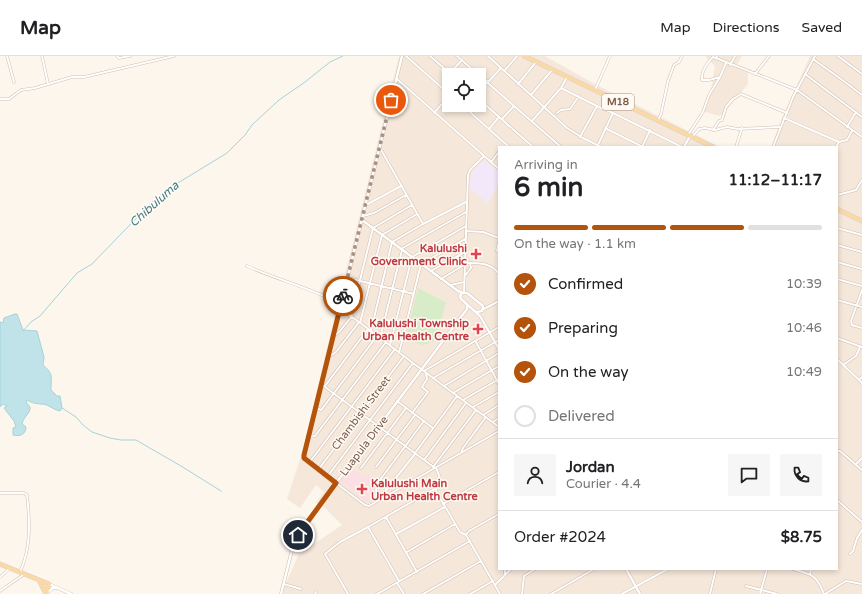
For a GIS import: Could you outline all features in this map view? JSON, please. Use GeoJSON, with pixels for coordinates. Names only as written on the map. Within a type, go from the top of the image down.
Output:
{"type":"FeatureCollection","features":[{"type":"Feature","properties":{"kind":"main road","name":"M18"},"geometry":{"type":"LineString","coordinates":[[524,56],[710,146]]}},
{"type":"Feature","properties":{"kind":"main road"},"geometry":{"type":"LineString","coordinates":[[838,209],[862,221]]}},
{"type":"Feature","properties":{"kind":"main road"},"geometry":{"type":"LineString","coordinates":[[0,564],[49,584],[46,594]]}},
{"type":"Feature","properties":{"kind":"main road"},"geometry":{"type":"LineString","coordinates":[[39,580],[46,594]]}},
{"type":"Feature","properties":{"kind":"street"},"geometry":{"type":"LineString","coordinates":[[7,56],[14,82]]}},
{"type":"Feature","properties":{"kind":"street"},"geometry":{"type":"LineString","coordinates":[[42,56],[48,84]]}},
{"type":"Feature","properties":{"kind":"street"},"geometry":{"type":"LineString","coordinates":[[117,56],[119,58],[130,56]]}},
{"type":"Feature","properties":{"kind":"street"},"geometry":{"type":"LineString","coordinates":[[0,98],[9,99],[21,90],[64,81],[72,77],[84,77],[123,69],[174,56]]}},
{"type":"Feature","properties":{"kind":"street"},"geometry":{"type":"LineString","coordinates":[[402,56],[304,458],[367,506],[382,499],[498,432]]}},
{"type":"Feature","properties":{"kind":"street"},"geometry":{"type":"LineString","coordinates":[[406,56],[442,89]]}},
{"type":"Feature","properties":{"kind":"street"},"geometry":{"type":"LineString","coordinates":[[430,56],[444,68]]}},
{"type":"Feature","properties":{"kind":"street"},"geometry":{"type":"LineString","coordinates":[[457,56],[560,146]]}},
{"type":"Feature","properties":{"kind":"street"},"geometry":{"type":"LineString","coordinates":[[488,56],[567,128],[597,146],[613,113]]}},
{"type":"Feature","properties":{"kind":"street"},"geometry":{"type":"LineString","coordinates":[[492,60],[495,56]]}},
{"type":"Feature","properties":{"kind":"street"},"geometry":{"type":"LineString","coordinates":[[504,71],[517,56]]}},
{"type":"Feature","properties":{"kind":"street"},"geometry":{"type":"LineString","coordinates":[[595,90],[610,56]]}},
{"type":"Feature","properties":{"kind":"street"},"geometry":{"type":"LineString","coordinates":[[657,121],[661,114],[665,89],[674,65],[679,62],[682,56]]}},
{"type":"Feature","properties":{"kind":"street"},"geometry":{"type":"LineString","coordinates":[[730,65],[735,56]]}},
{"type":"Feature","properties":{"kind":"street"},"geometry":{"type":"LineString","coordinates":[[755,74],[769,56]]}},
{"type":"Feature","properties":{"kind":"street"},"geometry":{"type":"LineString","coordinates":[[773,146],[784,118],[815,56]]}},
{"type":"Feature","properties":{"kind":"street"},"geometry":{"type":"LineString","coordinates":[[838,56],[862,74]]}},
{"type":"Feature","properties":{"kind":"street"},"geometry":{"type":"LineString","coordinates":[[720,77],[705,80],[702,78],[706,66],[714,57],[730,65],[797,90],[862,138]]}},
{"type":"Feature","properties":{"kind":"street"},"geometry":{"type":"LineString","coordinates":[[813,59],[862,95]]}},
{"type":"Feature","properties":{"kind":"street"},"geometry":{"type":"LineString","coordinates":[[456,68],[462,60]]}},
{"type":"Feature","properties":{"kind":"street"},"geometry":{"type":"LineString","coordinates":[[518,84],[536,62]]}},
{"type":"Feature","properties":{"kind":"street"},"geometry":{"type":"LineString","coordinates":[[690,136],[692,127],[703,112],[709,95],[720,77],[726,63]]}},
{"type":"Feature","properties":{"kind":"street"},"geometry":{"type":"LineString","coordinates":[[487,82],[501,68]]}},
{"type":"Feature","properties":{"kind":"street"},"geometry":{"type":"LineString","coordinates":[[531,95],[552,70]]}},
{"type":"Feature","properties":{"kind":"street"},"geometry":{"type":"LineString","coordinates":[[805,74],[862,117]]}},
{"type":"Feature","properties":{"kind":"street"},"geometry":{"type":"LineString","coordinates":[[532,121],[561,88],[567,77]]}},
{"type":"Feature","properties":{"kind":"street"},"geometry":{"type":"LineString","coordinates":[[396,79],[498,168]]}},
{"type":"Feature","properties":{"kind":"street"},"geometry":{"type":"LineString","coordinates":[[561,88],[681,146]]}},
{"type":"Feature","properties":{"kind":"street"},"geometry":{"type":"LineString","coordinates":[[713,130],[722,120],[726,107],[733,99],[741,94],[787,113]]}},
{"type":"Feature","properties":{"kind":"street"},"geometry":{"type":"LineString","coordinates":[[557,113],[561,110],[570,109],[579,96]]}},
{"type":"Feature","properties":{"kind":"street"},"geometry":{"type":"LineString","coordinates":[[434,113],[442,103]]}},
{"type":"Feature","properties":{"kind":"street"},"geometry":{"type":"LineString","coordinates":[[486,105],[532,146]]}},
{"type":"Feature","properties":{"kind":"street"},"geometry":{"type":"LineString","coordinates":[[502,120],[514,106]]}},
{"type":"Feature","properties":{"kind":"street"},"geometry":{"type":"LineString","coordinates":[[580,137],[597,106]]}},
{"type":"Feature","properties":{"kind":"street"},"geometry":{"type":"LineString","coordinates":[[470,112],[507,146]]}},
{"type":"Feature","properties":{"kind":"street"},"geometry":{"type":"LineString","coordinates":[[847,127],[856,112]]}},
{"type":"Feature","properties":{"kind":"street"},"geometry":{"type":"LineString","coordinates":[[489,129],[499,117]]}},
{"type":"Feature","properties":{"kind":"street"},"geometry":{"type":"LineString","coordinates":[[784,118],[839,142],[847,140],[852,131]]}},
{"type":"Feature","properties":{"kind":"street"},"geometry":{"type":"LineString","coordinates":[[684,146],[690,136],[699,129],[705,128],[720,130],[729,127],[781,127]]}},
{"type":"Feature","properties":{"kind":"street"},"geometry":{"type":"LineString","coordinates":[[605,128],[640,146]]}},
{"type":"Feature","properties":{"kind":"street"},"geometry":{"type":"LineString","coordinates":[[736,146],[742,128]]}},
{"type":"Feature","properties":{"kind":"street"},"geometry":{"type":"LineString","coordinates":[[642,146],[650,130]]}},
{"type":"Feature","properties":{"kind":"street"},"geometry":{"type":"LineString","coordinates":[[837,146],[839,142]]}},
{"type":"Feature","properties":{"kind":"street"},"geometry":{"type":"LineString","coordinates":[[380,147],[422,224]]}},
{"type":"Feature","properties":{"kind":"street"},"geometry":{"type":"LineString","coordinates":[[491,162],[498,153]]}},
{"type":"Feature","properties":{"kind":"street"},"geometry":{"type":"LineString","coordinates":[[460,297],[463,293],[464,282],[468,175],[470,170],[484,156]]}},
{"type":"Feature","properties":{"kind":"street"},"geometry":{"type":"LineString","coordinates":[[838,195],[856,190],[862,180]]}},
{"type":"Feature","properties":{"kind":"street"},"geometry":{"type":"LineString","coordinates":[[366,205],[401,186]]}},
{"type":"Feature","properties":{"kind":"street"},"geometry":{"type":"LineString","coordinates":[[363,216],[374,213],[406,195]]}},
{"type":"Feature","properties":{"kind":"street"},"geometry":{"type":"LineString","coordinates":[[325,386],[369,330],[392,242],[422,224],[466,202]]}},
{"type":"Feature","properties":{"kind":"street"},"geometry":{"type":"LineString","coordinates":[[333,336],[340,331],[351,316],[372,228],[412,205]]}},
{"type":"Feature","properties":{"kind":"street"},"geometry":{"type":"LineString","coordinates":[[316,408],[322,409],[378,337],[402,250],[466,212]]}},
{"type":"Feature","properties":{"kind":"street"},"geometry":{"type":"LineString","coordinates":[[328,357],[336,352],[360,322],[382,235],[417,214]]}},
{"type":"Feature","properties":{"kind":"street"},"geometry":{"type":"LineString","coordinates":[[362,220],[450,286],[458,291],[467,293],[483,306],[488,307]]}},
{"type":"Feature","properties":{"kind":"street"},"geometry":{"type":"LineString","coordinates":[[390,345],[412,257],[466,226]]}},
{"type":"Feature","properties":{"kind":"street"},"geometry":{"type":"LineString","coordinates":[[838,228],[862,235]]}},
{"type":"Feature","properties":{"kind":"street"},"geometry":{"type":"LineString","coordinates":[[466,231],[483,232],[498,238]]}},
{"type":"Feature","properties":{"kind":"street"},"geometry":{"type":"LineString","coordinates":[[399,353],[421,264],[466,239]]}},
{"type":"Feature","properties":{"kind":"street"},"geometry":{"type":"LineString","coordinates":[[838,245],[862,252]]}},
{"type":"Feature","properties":{"kind":"street"},"geometry":{"type":"LineString","coordinates":[[497,251],[498,246]]}},
{"type":"Feature","properties":{"kind":"street"},"geometry":{"type":"LineString","coordinates":[[431,271],[465,252]]}},
{"type":"Feature","properties":{"kind":"street"},"geometry":{"type":"LineString","coordinates":[[838,262],[862,269]]}},
{"type":"Feature","properties":{"kind":"street"},"geometry":{"type":"LineString","coordinates":[[464,277],[471,268],[470,263]]}},
{"type":"Feature","properties":{"kind":"street"},"geometry":{"type":"LineString","coordinates":[[441,279],[464,264],[470,263],[487,265],[498,273]]}},
{"type":"Feature","properties":{"kind":"street"},"geometry":{"type":"LineString","coordinates":[[247,266],[329,297],[341,304]]}},
{"type":"Feature","properties":{"kind":"street"},"geometry":{"type":"LineString","coordinates":[[348,278],[414,294]]}},
{"type":"Feature","properties":{"kind":"street"},"geometry":{"type":"LineString","coordinates":[[838,279],[862,286]]}},
{"type":"Feature","properties":{"kind":"street"},"geometry":{"type":"LineString","coordinates":[[450,286],[464,282]]}},
{"type":"Feature","properties":{"kind":"street"},"geometry":{"type":"LineString","coordinates":[[862,290],[851,323],[852,325],[862,328]]}},
{"type":"Feature","properties":{"kind":"street"},"geometry":{"type":"LineString","coordinates":[[458,291],[461,299],[472,308],[480,311],[498,302]]}},
{"type":"Feature","properties":{"kind":"street"},"geometry":{"type":"LineString","coordinates":[[838,300],[862,307]]}},
{"type":"Feature","properties":{"kind":"street"},"geometry":{"type":"LineString","coordinates":[[467,304],[467,309],[472,308]]}},
{"type":"Feature","properties":{"kind":"street"},"geometry":{"type":"LineString","coordinates":[[483,306],[480,311],[480,316],[498,347]]}},
{"type":"Feature","properties":{"kind":"street"},"geometry":{"type":"LineString","coordinates":[[340,309],[360,322],[395,350],[498,426]]}},
{"type":"Feature","properties":{"kind":"street","name":"Luapula Drive"},"geometry":{"type":"LineString","coordinates":[[281,594],[294,541],[301,530],[397,401],[424,371],[467,309]]}},
{"type":"Feature","properties":{"kind":"street"},"geometry":{"type":"LineString","coordinates":[[424,371],[476,342],[498,328]]}},
{"type":"Feature","properties":{"kind":"street"},"geometry":{"type":"LineString","coordinates":[[838,338],[861,347],[856,356],[843,365]]}},
{"type":"Feature","properties":{"kind":"street"},"geometry":{"type":"LineString","coordinates":[[433,378],[498,340]]}},
{"type":"Feature","properties":{"kind":"street"},"geometry":{"type":"LineString","coordinates":[[309,437],[315,436],[386,342]]}},
{"type":"Feature","properties":{"kind":"street"},"geometry":{"type":"LineString","coordinates":[[463,400],[498,380],[476,342]]}},
{"type":"Feature","properties":{"kind":"street"},"geometry":{"type":"LineString","coordinates":[[309,463],[395,350]]}},
{"type":"Feature","properties":{"kind":"street"},"geometry":{"type":"LineString","coordinates":[[444,386],[498,354]]}},
{"type":"Feature","properties":{"kind":"street","name":"Chambishi Street"},"geometry":{"type":"LineString","coordinates":[[318,470],[404,356]]}},
{"type":"Feature","properties":{"kind":"street"},"geometry":{"type":"LineString","coordinates":[[838,361],[862,383]]}},
{"type":"Feature","properties":{"kind":"street"},"geometry":{"type":"LineString","coordinates":[[328,476],[413,363]]}},
{"type":"Feature","properties":{"kind":"street"},"geometry":{"type":"LineString","coordinates":[[453,393],[498,366]]}},
{"type":"Feature","properties":{"kind":"street"},"geometry":{"type":"LineString","coordinates":[[412,413],[428,392],[422,387],[427,379],[424,371]]}},
{"type":"Feature","properties":{"kind":"street"},"geometry":{"type":"LineString","coordinates":[[859,380],[862,377]]}},
{"type":"Feature","properties":{"kind":"street"},"geometry":{"type":"LineString","coordinates":[[321,384],[435,468],[439,475],[436,491],[461,533],[466,535],[470,541],[500,594]]}},
{"type":"Feature","properties":{"kind":"street"},"geometry":{"type":"LineString","coordinates":[[473,407],[498,393]]}},
{"type":"Feature","properties":{"kind":"street"},"geometry":{"type":"LineString","coordinates":[[382,499],[382,495],[457,396]]}},
{"type":"Feature","properties":{"kind":"street"},"geometry":{"type":"LineString","coordinates":[[397,401],[433,428]]}},
{"type":"Feature","properties":{"kind":"street"},"geometry":{"type":"LineString","coordinates":[[424,460],[466,403]]}},
{"type":"Feature","properties":{"kind":"street"},"geometry":{"type":"LineString","coordinates":[[483,415],[498,406]]}},
{"type":"Feature","properties":{"kind":"street"},"geometry":{"type":"LineString","coordinates":[[361,468],[406,408]]}},
{"type":"Feature","properties":{"kind":"street"},"geometry":{"type":"LineString","coordinates":[[435,468],[476,410]]}},
{"type":"Feature","properties":{"kind":"street"},"geometry":{"type":"LineString","coordinates":[[376,467],[415,415]]}},
{"type":"Feature","properties":{"kind":"street"},"geometry":{"type":"LineString","coordinates":[[461,453],[463,448],[486,417]]}},
{"type":"Feature","properties":{"kind":"street"},"geometry":{"type":"LineString","coordinates":[[493,422],[498,419]]}},
{"type":"Feature","properties":{"kind":"street"},"geometry":{"type":"LineString","coordinates":[[382,495],[376,491],[377,485],[424,421]]}},
{"type":"Feature","properties":{"kind":"street"},"geometry":{"type":"LineString","coordinates":[[838,451],[840,451],[862,470]]}},
{"type":"Feature","properties":{"kind":"street"},"geometry":{"type":"LineString","coordinates":[[856,465],[862,458]]}},
{"type":"Feature","properties":{"kind":"street"},"geometry":{"type":"LineString","coordinates":[[443,504],[498,473]]}},
{"type":"Feature","properties":{"kind":"street"},"geometry":{"type":"LineString","coordinates":[[348,594],[325,554],[345,539],[436,488]]}},
{"type":"Feature","properties":{"kind":"street"},"geometry":{"type":"LineString","coordinates":[[0,493],[24,493],[27,495],[28,525],[27,552],[22,573],[0,591]]}},
{"type":"Feature","properties":{"kind":"street"},"geometry":{"type":"LineString","coordinates":[[838,501],[862,522]]}},
{"type":"Feature","properties":{"kind":"street"},"geometry":{"type":"LineString","coordinates":[[396,534],[445,507]]}},
{"type":"Feature","properties":{"kind":"street"},"geometry":{"type":"LineString","coordinates":[[466,535],[469,531],[498,515]]}},
{"type":"Feature","properties":{"kind":"street"},"geometry":{"type":"LineString","coordinates":[[386,517],[417,572]]}},
{"type":"Feature","properties":{"kind":"street"},"geometry":{"type":"LineString","coordinates":[[407,552],[455,524]]}},
{"type":"Feature","properties":{"kind":"street"},"geometry":{"type":"LineString","coordinates":[[368,527],[404,594]]}},
{"type":"Feature","properties":{"kind":"street"},"geometry":{"type":"LineString","coordinates":[[850,554],[854,551],[857,538],[862,530]]}},
{"type":"Feature","properties":{"kind":"street"},"geometry":{"type":"LineString","coordinates":[[377,594],[470,541]]}},
{"type":"Feature","properties":{"kind":"street"},"geometry":{"type":"LineString","coordinates":[[423,594],[481,560]]}},
{"type":"Feature","properties":{"kind":"street"},"geometry":{"type":"LineString","coordinates":[[0,577],[10,568]]}},
{"type":"Feature","properties":{"kind":"street"},"geometry":{"type":"LineString","coordinates":[[505,570],[505,575]]}},
{"type":"Feature","properties":{"kind":"street"},"geometry":{"type":"LineString","coordinates":[[495,585],[510,570]]}},
{"type":"Feature","properties":{"kind":"street"},"geometry":{"type":"LineString","coordinates":[[522,594],[524,576],[533,570]]}},
{"type":"Feature","properties":{"kind":"street"},"geometry":{"type":"LineString","coordinates":[[551,594],[592,570]]}},
{"type":"Feature","properties":{"kind":"street"},"geometry":{"type":"LineString","coordinates":[[627,570],[640,594]]}},
{"type":"Feature","properties":{"kind":"street"},"geometry":{"type":"LineString","coordinates":[[622,594],[666,570]]}},
{"type":"Feature","properties":{"kind":"street"},"geometry":{"type":"LineString","coordinates":[[710,594],[716,570]]}},
{"type":"Feature","properties":{"kind":"street"},"geometry":{"type":"LineString","coordinates":[[760,594],[767,570]]}},
{"type":"Feature","properties":{"kind":"street"},"geometry":{"type":"LineString","coordinates":[[796,570],[810,574],[815,578],[825,594],[846,581],[862,584]]}},
{"type":"Feature","properties":{"kind":"street"},"geometry":{"type":"LineString","coordinates":[[810,574],[811,570]]}},
{"type":"Feature","properties":{"kind":"street"},"geometry":{"type":"LineString","coordinates":[[470,594],[493,581]]}},
{"type":"Feature","properties":{"kind":"street"},"geometry":{"type":"LineString","coordinates":[[49,584],[71,594]]}},
{"type":"Feature","properties":{"kind":"street"},"geometry":{"type":"LineString","coordinates":[[284,584],[301,589]]}},
{"type":"Feature","properties":{"kind":"street"},"geometry":{"type":"LineString","coordinates":[[746,586],[777,594]]}},
{"type":"Feature","properties":{"kind":"street"},"geometry":{"type":"LineString","coordinates":[[46,594],[53,588],[58,588]]}},
{"type":"Feature","properties":{"kind":"shaded area"},"geometry":{"type":"Polygon","coordinates":[[[399,56],[545,56],[591,82],[718,146],[498,146],[498,570],[838,570],[838,146],[771,146],[782,118],[810,56],[862,56],[862,594],[281,594],[299,554],[342,525],[325,508],[316,503],[324,492],[316,485],[300,508],[287,499],[306,441],[325,356],[399,56]]]}},
{"type":"Feature","properties":{"kind":"shaded area"},"geometry":{"type":"Polygon","coordinates":[[[705,56],[742,56],[736,66],[748,72],[748,84],[724,113],[719,116],[703,111],[711,89],[715,66],[705,56]]]}},
{"type":"Feature","properties":{"kind":"shaded area"},"geometry":{"type":"Polygon","coordinates":[[[484,160],[498,171],[498,186],[487,203],[470,188],[473,171],[484,160]]]}},
{"type":"Feature","properties":{"kind":"shaded area","name":"Kalulushi Township Urban Health Centre"},"geometry":{"type":"Polygon","coordinates":[[[478,318],[487,331],[475,338],[470,328],[478,318]]]}},
{"type":"Feature","properties":{"kind":"shaded area","name":"Kalulushi Main Urban Health Centre"},"geometry":{"type":"Polygon","coordinates":[[[351,468],[364,477],[368,474],[378,480],[374,493],[368,503],[340,481],[351,468]]]}},
{"type":"Feature","properties":{"kind":"green space"},"geometry":{"type":"Polygon","coordinates":[[[418,288],[447,303],[445,305],[437,339],[424,345],[420,345],[414,341],[407,333],[418,288]]]}},
{"type":"Feature","properties":{"kind":"water"},"geometry":{"type":"Polygon","coordinates":[[[17,314],[23,330],[37,331],[44,357],[43,365],[49,371],[51,376],[51,390],[57,396],[60,396],[62,408],[60,411],[47,405],[30,402],[27,400],[26,402],[30,409],[22,424],[26,427],[26,429],[24,433],[18,436],[13,435],[13,428],[16,427],[14,421],[4,408],[7,406],[3,404],[0,407],[0,322],[3,323],[4,318],[17,314]]]}},
{"type":"Feature","properties":{"kind":"waterway","name":"Chibuluma"},"geometry":{"type":"LineString","coordinates":[[23,331],[31,322],[40,316],[77,273],[92,264],[151,203],[168,189],[227,153],[245,135],[252,125],[279,100],[330,62],[343,56]]}},
{"type":"Feature","properties":{"kind":"waterway"},"geometry":{"type":"LineString","coordinates":[[62,408],[76,417],[92,432],[110,438],[136,440],[221,491]]}},
{"type":"Feature","properties":{"kind":"way so far"},"geometry":{"type":"LineString","coordinates":[[343,296],[391,100]]}},
{"type":"Feature","properties":{"kind":"place","name":"Kalulushi Government Clinic"},"geometry":{"type":"Point","coordinates":[476,254]}},
{"type":"Feature","properties":{"kind":"place","name":"Kalulushi Township Urban Health Centre"},"geometry":{"type":"Point","coordinates":[478,329]}},
{"type":"Feature","properties":{"kind":"place","name":"Kalulushi Main Urban Health Centre"},"geometry":{"type":"Point","coordinates":[362,489]}},
{"type":"Feature","properties":{"kind":"route"},"geometry":{"type":"LineString","coordinates":[[298,535],[336,483],[309,463],[304,458],[304,455],[343,296]]}}]}
